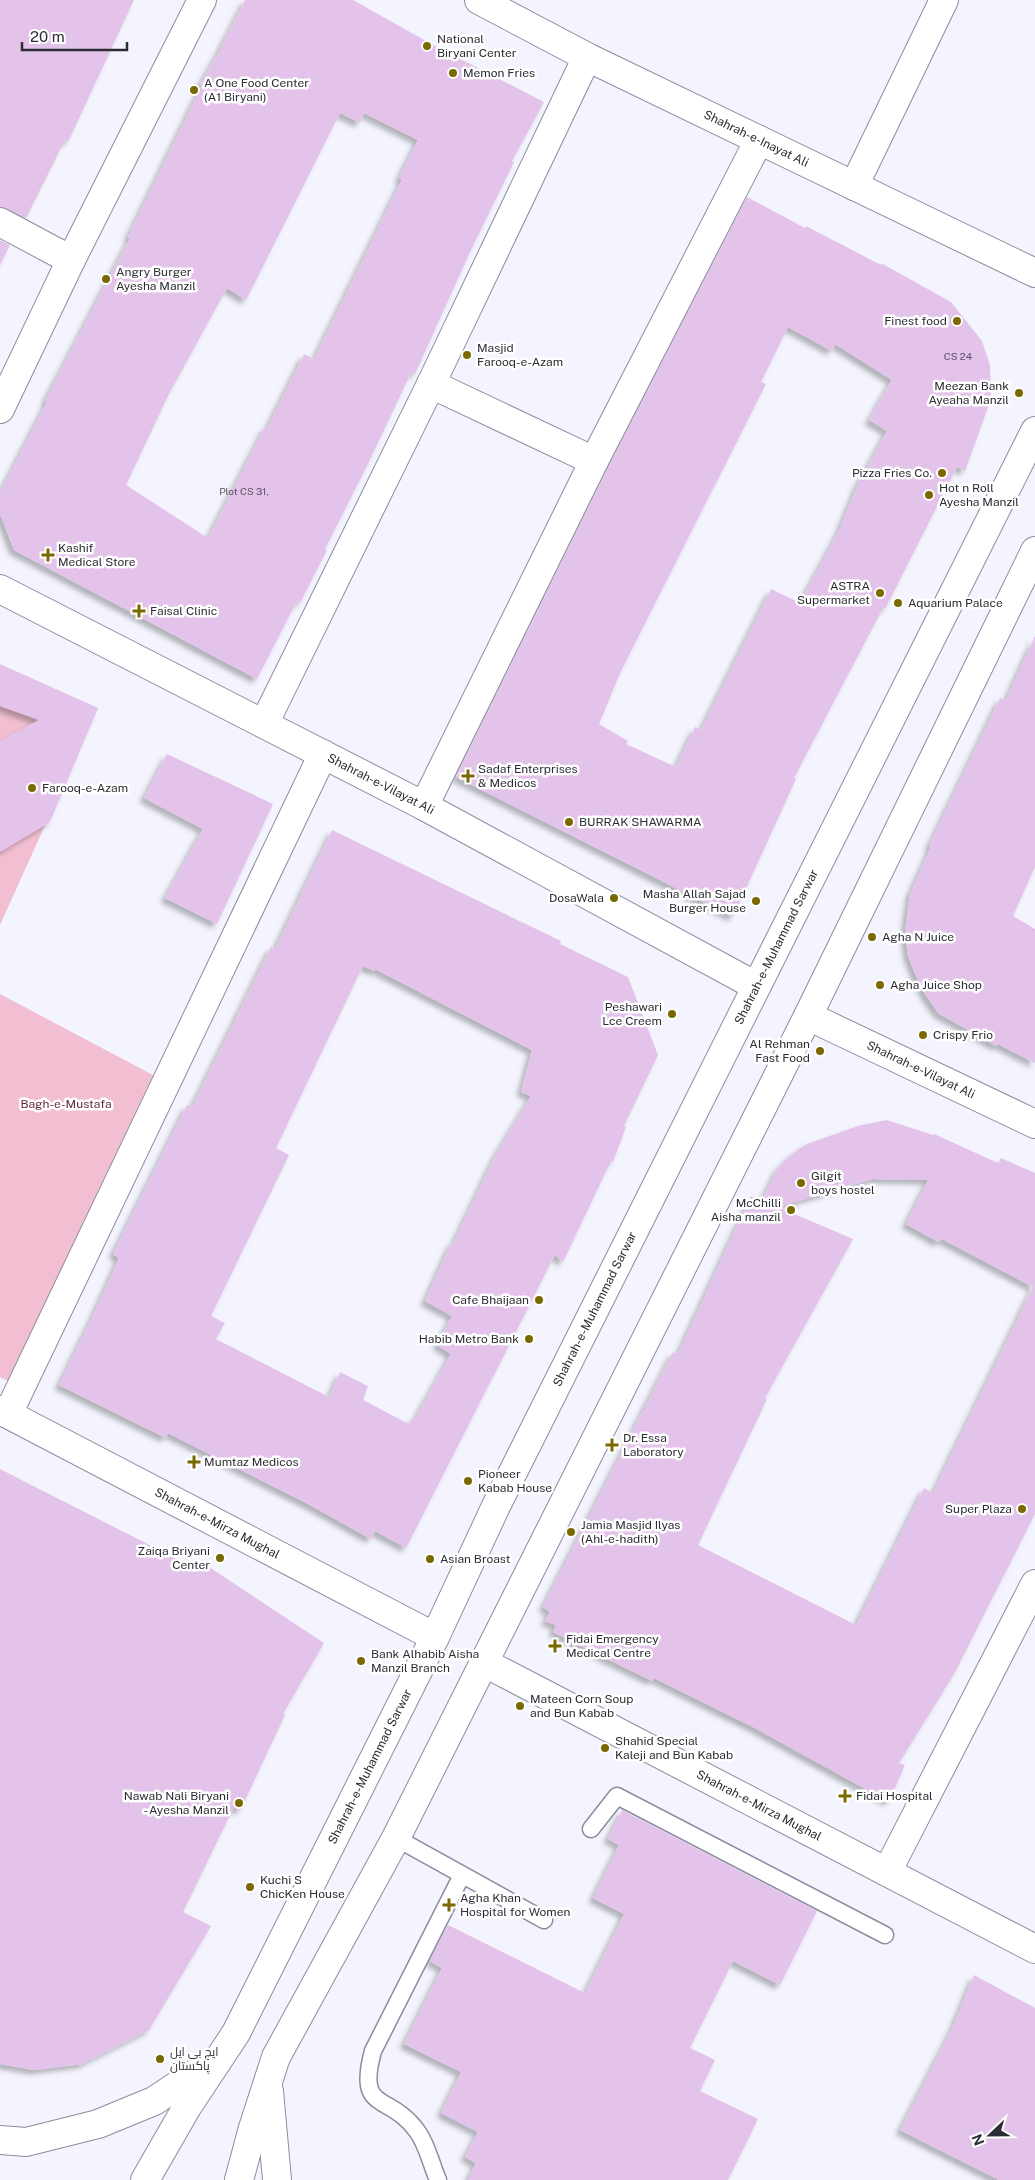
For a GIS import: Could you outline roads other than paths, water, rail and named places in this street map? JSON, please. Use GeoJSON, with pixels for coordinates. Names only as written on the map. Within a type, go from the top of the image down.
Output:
{"type":"FeatureCollection","features":[{"type":"Feature","properties":{"kind":"street"},"geometry":{"type":"LineString","coordinates":[[0,409],[71,260],[202,0]]}},
{"type":"Feature","properties":{"kind":"street","name":"Shahrah-e-Inayat Ali"},"geometry":{"type":"LineString","coordinates":[[479,0],[587,57],[1035,272]]}},
{"type":"Feature","properties":{"kind":"street"},"geometry":{"type":"LineString","coordinates":[[854,186],[944,0]]}},
{"type":"Feature","properties":{"kind":"street"},"geometry":{"type":"LineString","coordinates":[[264,724],[431,384],[587,57]]}},
{"type":"Feature","properties":{"kind":"street"},"geometry":{"type":"LineString","coordinates":[[424,806],[594,461],[759,140]]}},
{"type":"Feature","properties":{"kind":"street"},"geometry":{"type":"LineString","coordinates":[[0,222],[71,260]]}},
{"type":"Feature","properties":{"kind":"street"},"geometry":{"type":"LineString","coordinates":[[431,384],[594,461]]}},
{"type":"Feature","properties":{"kind":"street","name":"Shahrah-e-Muhammad Sarwar"},"geometry":{"type":"LineString","coordinates":[[146,2180],[186,2107],[236,2033],[435,1637],[496,1506],[1035,431]]}},
{"type":"Feature","properties":{"kind":"street"},"geometry":{"type":"LineString","coordinates":[[239,2180],[276,2057],[396,1838],[808,1016],[1035,552]]}},
{"type":"Feature","properties":{"kind":"street","name":"Shahrah-e-Vilayat Ali"},"geometry":{"type":"LineString","coordinates":[[0,589],[424,806],[756,986]]}},
{"type":"Feature","properties":{"kind":"street"},"geometry":{"type":"LineString","coordinates":[[4,1412],[322,754]]}},
{"type":"Feature","properties":{"kind":"street","name":"Shahrah-e-Vilayat Ali"},"geometry":{"type":"LineString","coordinates":[[808,1016],[1035,1124]]}},
{"type":"Feature","properties":{"kind":"street","name":"Shahrah-e-Mirza Mughal"},"geometry":{"type":"LineString","coordinates":[[4,1412],[435,1637]]}},
{"type":"Feature","properties":{"kind":"street"},"geometry":{"type":"LineString","coordinates":[[887,1872],[1035,1584]]}},
{"type":"Feature","properties":{"kind":"street","name":"Shahrah-e-Mirza Mughal"},"geometry":{"type":"LineString","coordinates":[[483,1662],[1035,1948]]}},
{"type":"Feature","properties":{"kind":"street"},"geometry":{"type":"LineString","coordinates":[[0,2140],[26,2142],[98,2124],[154,2102],[220,2057]]}},
{"type":"Feature","properties":{"kind":"street"},"geometry":{"type":"LineString","coordinates":[[268,2082],[277,2180]]}},
{"type":"Feature","properties":{"kind":"lane"},"geometry":{"type":"LineString","coordinates":[[591,1829],[617,1796],[885,1935]]}},
{"type":"Feature","properties":{"kind":"lane"},"geometry":{"type":"LineString","coordinates":[[396,1838],[544,1920]]}},
{"type":"Feature","properties":{"kind":"lane"},"geometry":{"type":"LineString","coordinates":[[438,2180],[418,2132],[403,2115],[372,2095],[367,2084],[367,2072],[372,2051],[462,1875]]}},
{"type":"Feature","properties":{"kind":"place","name":"National Biryani Center"},"geometry":{"type":"Point","coordinates":[427,46]}},
{"type":"Feature","properties":{"kind":"place","name":"Memon Fries"},"geometry":{"type":"Point","coordinates":[453,73]}},
{"type":"Feature","properties":{"kind":"place","name":"A One Food Center (A1 Biryani)"},"geometry":{"type":"Point","coordinates":[194,90]}},
{"type":"Feature","properties":{"kind":"place","name":"Angry Burger Ayesha Manzil"},"geometry":{"type":"Point","coordinates":[106,279]}},
{"type":"Feature","properties":{"kind":"place","name":"Finest food"},"geometry":{"type":"Point","coordinates":[957,321]}},
{"type":"Feature","properties":{"kind":"place","name":"Masjid Farooq-e-Azam"},"geometry":{"type":"Point","coordinates":[467,355]}},
{"type":"Feature","properties":{"kind":"place","name":"Meezan Bank Ayeaha Manzil"},"geometry":{"type":"Point","coordinates":[1019,393]}},
{"type":"Feature","properties":{"kind":"place","name":"Pizza Fries Co."},"geometry":{"type":"Point","coordinates":[942,473]}},
{"type":"Feature","properties":{"kind":"place","name":"Hot n Roll Ayesha Manzil"},"geometry":{"type":"Point","coordinates":[929,495]}},
{"type":"Feature","properties":{"kind":"place","name":"Kashif Medical Store"},"geometry":{"type":"Point","coordinates":[48,555]}},
{"type":"Feature","properties":{"kind":"place","name":"ASTRA Supermarket"},"geometry":{"type":"Point","coordinates":[880,593]}},
{"type":"Feature","properties":{"kind":"place","name":"Aquarium Palace"},"geometry":{"type":"Point","coordinates":[898,603]}},
{"type":"Feature","properties":{"kind":"place","name":"Faisal Clinic"},"geometry":{"type":"Point","coordinates":[139,611]}},
{"type":"Feature","properties":{"kind":"place","name":"Sadaf Enterprises & Medicos"},"geometry":{"type":"Point","coordinates":[468,776]}},
{"type":"Feature","properties":{"kind":"place","name":"Farooq-e-Azam"},"geometry":{"type":"Point","coordinates":[32,788]}},
{"type":"Feature","properties":{"kind":"place","name":"BURRAK SHAWARMA"},"geometry":{"type":"Point","coordinates":[569,822]}},
{"type":"Feature","properties":{"kind":"place","name":"DosaWala"},"geometry":{"type":"Point","coordinates":[614,898]}},
{"type":"Feature","properties":{"kind":"place","name":"Masha Allah Sajad Burger House"},"geometry":{"type":"Point","coordinates":[756,901]}},
{"type":"Feature","properties":{"kind":"place","name":"Agha N Juice"},"geometry":{"type":"Point","coordinates":[872,937]}},
{"type":"Feature","properties":{"kind":"place","name":"Agha Juice Shop"},"geometry":{"type":"Point","coordinates":[880,985]}},
{"type":"Feature","properties":{"kind":"place","name":"Peshawari Lce Creem"},"geometry":{"type":"Point","coordinates":[672,1014]}},
{"type":"Feature","properties":{"kind":"place","name":"Crispy Frio"},"geometry":{"type":"Point","coordinates":[923,1035]}},
{"type":"Feature","properties":{"kind":"place","name":"Al Rehman Fast Food"},"geometry":{"type":"Point","coordinates":[820,1051]}},
{"type":"Feature","properties":{"kind":"place","name":"Gilgit boys hostel"},"geometry":{"type":"Point","coordinates":[801,1183]}},
{"type":"Feature","properties":{"kind":"place","name":"McChilli Aisha manzil"},"geometry":{"type":"Point","coordinates":[791,1210]}},
{"type":"Feature","properties":{"kind":"place","name":"Cafe Bhaijaan"},"geometry":{"type":"Point","coordinates":[539,1300]}},
{"type":"Feature","properties":{"kind":"place","name":"Habib Metro Bank"},"geometry":{"type":"Point","coordinates":[529,1339]}},
{"type":"Feature","properties":{"kind":"place","name":"Dr. Essa Laboratory"},"geometry":{"type":"Point","coordinates":[612,1445]}},
{"type":"Feature","properties":{"kind":"place","name":"Mumtaz Medicos"},"geometry":{"type":"Point","coordinates":[194,1462]}},
{"type":"Feature","properties":{"kind":"place","name":"Pioneer Kabab House"},"geometry":{"type":"Point","coordinates":[468,1481]}},
{"type":"Feature","properties":{"kind":"place","name":"Super Plaza"},"geometry":{"type":"Point","coordinates":[1022,1509]}},
{"type":"Feature","properties":{"kind":"place","name":"Jamia Masjid Ilyas (Ahl-e-hadith)"},"geometry":{"type":"Point","coordinates":[571,1532]}},
{"type":"Feature","properties":{"kind":"place","name":"Zaiqa Briyani Center"},"geometry":{"type":"Point","coordinates":[220,1558]}},
{"type":"Feature","properties":{"kind":"place","name":"Asian Broast"},"geometry":{"type":"Point","coordinates":[430,1559]}},
{"type":"Feature","properties":{"kind":"place","name":"Fidai Emergency Medical Centre"},"geometry":{"type":"Point","coordinates":[555,1646]}},
{"type":"Feature","properties":{"kind":"place","name":"Bank Alhabib Aisha Manzil Branch"},"geometry":{"type":"Point","coordinates":[361,1661]}},
{"type":"Feature","properties":{"kind":"place","name":"Mateen Corn Soup and Bun Kabab"},"geometry":{"type":"Point","coordinates":[520,1706]}},
{"type":"Feature","properties":{"kind":"place","name":"Shahid Special Kaleji and Bun Kabab"},"geometry":{"type":"Point","coordinates":[605,1748]}},
{"type":"Feature","properties":{"kind":"place","name":"Fidai Hospital"},"geometry":{"type":"Point","coordinates":[845,1796]}},
{"type":"Feature","properties":{"kind":"place","name":"Nawab Nali Biryani - Ayesha Manzil"},"geometry":{"type":"Point","coordinates":[239,1803]}},
{"type":"Feature","properties":{"kind":"place","name":"Kuchi S ChicKen House"},"geometry":{"type":"Point","coordinates":[250,1887]}},
{"type":"Feature","properties":{"kind":"place","name":"Agha Khan Hospital for Women"},"geometry":{"type":"Point","coordinates":[449,1905]}},
{"type":"Feature","properties":{"kind":"place","name":"ایچ بی ایل پاکستان"},"geometry":{"type":"Point","coordinates":[160,2059]}},
{"type":"Feature","properties":{"kind":"park label","name":"Bagh-e-Mustafa"},"geometry":{"type":"Point","coordinates":[66,1104]}}]}
